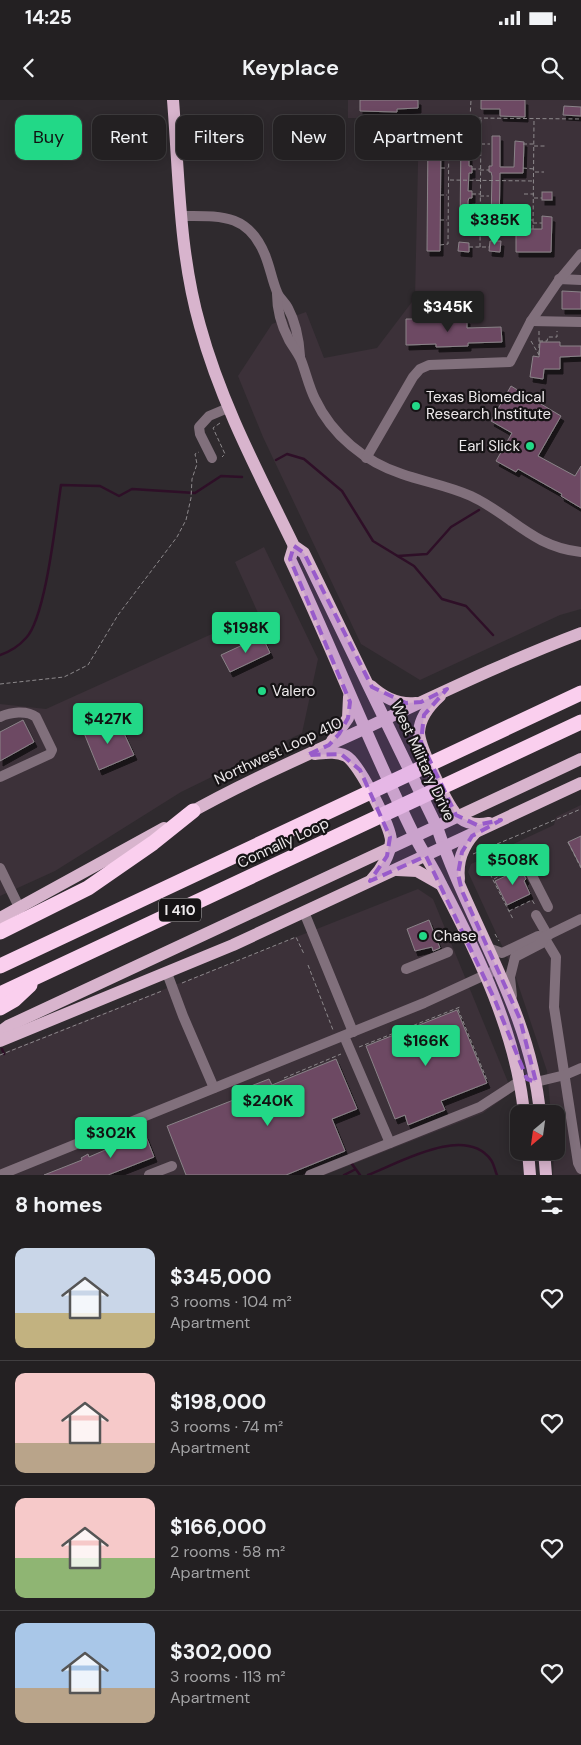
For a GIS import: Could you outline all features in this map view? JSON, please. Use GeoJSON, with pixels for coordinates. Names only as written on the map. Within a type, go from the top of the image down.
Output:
{"type":"FeatureCollection","features":[{"type":"Feature","properties":{"kind":"highway","name":"Connally Loop"},"geometry":{"type":"LineString","coordinates":[[0,966],[581,693]]}},
{"type":"Feature","properties":{"kind":"highway","name":"Connally Loop"},"geometry":{"type":"LineString","coordinates":[[0,994],[581,722]]}},
{"type":"Feature","properties":{"kind":"highway"},"geometry":{"type":"LineString","coordinates":[[0,932],[88,888],[153,843],[193,811]]}},
{"type":"Feature","properties":{"kind":"highway"},"geometry":{"type":"LineString","coordinates":[[0,1008],[14,1000],[40,976]]}},
{"type":"Feature","properties":{"kind":"main road","name":"West Military Drive"},"geometry":{"type":"LineString","coordinates":[[173,100],[187,266],[199,325],[228,408],[294,546],[304,553],[368,683],[437,827],[462,891],[493,943],[498,968],[512,1000],[532,1058],[539,1105]]}},
{"type":"Feature","properties":{"kind":"main road","name":"West Military Drive"},"geometry":{"type":"LineString","coordinates":[[294,546],[290,558],[364,728],[415,837],[443,887],[484,975],[510,1041],[520,1081],[523,1105]]}},
{"type":"Feature","properties":{"kind":"main road","name":"Northwest Loop 410"},"geometry":{"type":"LineString","coordinates":[[0,918],[20,909],[233,789],[502,664],[581,633]]}},
{"type":"Feature","properties":{"kind":"main road"},"geometry":{"type":"LineString","coordinates":[[368,683],[382,695],[397,702],[421,702]]}},
{"type":"Feature","properties":{"kind":"main road"},"geometry":{"type":"LineString","coordinates":[[329,745],[343,728],[348,718],[350,702],[347,687]]}},
{"type":"Feature","properties":{"kind":"main road"},"geometry":{"type":"LineString","coordinates":[[447,689],[428,709],[422,719],[419,732],[423,747],[456,815],[464,821],[478,825],[501,820]]}},
{"type":"Feature","properties":{"kind":"main road"},"geometry":{"type":"LineString","coordinates":[[307,755],[340,754],[352,760],[360,770],[390,837],[387,856],[370,881]]}},
{"type":"Feature","properties":{"kind":"main road"},"geometry":{"type":"LineString","coordinates":[[0,1032],[8,1026],[581,759]]}},
{"type":"Feature","properties":{"kind":"main road"},"geometry":{"type":"LineString","coordinates":[[0,1041],[167,973],[304,912],[581,783]]}},
{"type":"Feature","properties":{"kind":"main road"},"geometry":{"type":"LineString","coordinates":[[462,891],[458,874],[459,862],[464,848],[475,832]]}},
{"type":"Feature","properties":{"kind":"main road"},"geometry":{"type":"LineString","coordinates":[[392,871],[417,871],[435,880],[443,887]]}},
{"type":"Feature","properties":{"kind":"main road"},"geometry":{"type":"LineString","coordinates":[[510,1041],[525,1067],[527,1079],[536,1082]]}},
{"type":"Feature","properties":{"kind":"main road"},"geometry":{"type":"LineString","coordinates":[[529,1160],[530,1175]]}},
{"type":"Feature","properties":{"kind":"main road"},"geometry":{"type":"LineString","coordinates":[[545,1160],[546,1175]]}},
{"type":"Feature","properties":{"kind":"lane"},"geometry":{"type":"LineString","coordinates":[[182,216],[221,216],[237,221],[254,236],[265,254],[277,294],[288,308],[299,336],[300,357]]}},
{"type":"Feature","properties":{"kind":"lane"},"geometry":{"type":"LineString","coordinates":[[366,458],[413,377],[420,369],[429,365],[510,362],[559,279],[581,254]]}},
{"type":"Feature","properties":{"kind":"lane"},"geometry":{"type":"LineString","coordinates":[[559,279],[581,280]]}},
{"type":"Feature","properties":{"kind":"lane"},"geometry":{"type":"LineString","coordinates":[[277,294],[272,313],[280,334],[293,346],[300,357],[315,399],[330,422],[366,458],[401,474],[471,496],[538,540],[562,550],[581,552]]}},
{"type":"Feature","properties":{"kind":"lane"},"geometry":{"type":"LineString","coordinates":[[535,321],[581,322]]}},
{"type":"Feature","properties":{"kind":"lane"},"geometry":{"type":"LineString","coordinates":[[212,458],[199,427],[209,416],[228,408]]}},
{"type":"Feature","properties":{"kind":"lane"},"geometry":{"type":"LineString","coordinates":[[0,717],[9,713],[32,714],[36,717],[52,750],[50,754],[0,777]]}},
{"type":"Feature","properties":{"kind":"lane"},"geometry":{"type":"LineString","coordinates":[[520,852],[548,907]]}},
{"type":"Feature","properties":{"kind":"lane"},"geometry":{"type":"LineString","coordinates":[[0,868],[20,909]]}},
{"type":"Feature","properties":{"kind":"lane"},"geometry":{"type":"LineString","coordinates":[[536,911],[556,957],[554,1007],[578,1163],[581,1169]]}},
{"type":"Feature","properties":{"kind":"lane"},"geometry":{"type":"LineString","coordinates":[[304,912],[344,1035],[390,1143]]}},
{"type":"Feature","properties":{"kind":"lane"},"geometry":{"type":"LineString","coordinates":[[512,1000],[510,977],[512,962],[515,957],[542,943],[546,937],[581,919]]}},
{"type":"Feature","properties":{"kind":"lane"},"geometry":{"type":"LineString","coordinates":[[493,943],[502,953],[538,936],[546,937]]}},
{"type":"Feature","properties":{"kind":"lane"},"geometry":{"type":"LineString","coordinates":[[406,969],[448,952]]}},
{"type":"Feature","properties":{"kind":"lane"},"geometry":{"type":"LineString","coordinates":[[0,1175],[14,1172],[424,1003],[498,968]]}},
{"type":"Feature","properties":{"kind":"lane"},"geometry":{"type":"LineString","coordinates":[[167,973],[214,1088]]}},
{"type":"Feature","properties":{"kind":"lane"},"geometry":{"type":"LineString","coordinates":[[536,1082],[565,1075],[581,1068]]}},
{"type":"Feature","properties":{"kind":"lane"},"geometry":{"type":"LineString","coordinates":[[310,1175],[480,1107],[520,1081]]}},
{"type":"Feature","properties":{"kind":"lane"},"geometry":{"type":"LineString","coordinates":[[149,1175],[172,1166]]}},
{"type":"Feature","properties":{"kind":"path"},"geometry":{"type":"LineString","coordinates":[[470,115],[471,100]]}},
{"type":"Feature","properties":{"kind":"path"},"geometry":{"type":"LineString","coordinates":[[481,118],[581,119]]}},
{"type":"Feature","properties":{"kind":"path"},"geometry":{"type":"LineString","coordinates":[[533,229],[534,119]]}},
{"type":"Feature","properties":{"kind":"path"},"geometry":{"type":"LineString","coordinates":[[481,144],[490,144]]}},
{"type":"Feature","properties":{"kind":"path"},"geometry":{"type":"LineString","coordinates":[[523,144],[545,146]]}},
{"type":"Feature","properties":{"kind":"path"},"geometry":{"type":"LineString","coordinates":[[440,245],[448,244],[448,160]]}},
{"type":"Feature","properties":{"kind":"path"},"geometry":{"type":"LineString","coordinates":[[480,160],[480,247]]}},
{"type":"Feature","properties":{"kind":"path"},"geometry":{"type":"LineString","coordinates":[[441,168],[448,168]]}},
{"type":"Feature","properties":{"kind":"path"},"geometry":{"type":"LineString","coordinates":[[472,168],[489,170]]}},
{"type":"Feature","properties":{"kind":"path"},"geometry":{"type":"LineString","coordinates":[[523,168],[534,168]]}},
{"type":"Feature","properties":{"kind":"path"},"geometry":{"type":"LineString","coordinates":[[534,172],[544,172]]}},
{"type":"Feature","properties":{"kind":"path"},"geometry":{"type":"LineString","coordinates":[[448,180],[534,181]]}},
{"type":"Feature","properties":{"kind":"path"},"geometry":{"type":"LineString","coordinates":[[472,194],[489,196]]}},
{"type":"Feature","properties":{"kind":"path"},"geometry":{"type":"LineString","coordinates":[[524,194],[534,194]]}},
{"type":"Feature","properties":{"kind":"path"},"geometry":{"type":"LineString","coordinates":[[440,195],[448,195]]}},
{"type":"Feature","properties":{"kind":"path"},"geometry":{"type":"LineString","coordinates":[[534,198],[542,198]]}},
{"type":"Feature","properties":{"kind":"path"},"geometry":{"type":"LineString","coordinates":[[440,220],[448,220]]}},
{"type":"Feature","properties":{"kind":"path"},"geometry":{"type":"LineString","coordinates":[[472,220],[488,221]]}},
{"type":"Feature","properties":{"kind":"path"},"geometry":{"type":"LineString","coordinates":[[524,220],[542,223]]}},
{"type":"Feature","properties":{"kind":"path"},"geometry":{"type":"LineString","coordinates":[[469,247],[489,247]]}},
{"type":"Feature","properties":{"kind":"path"},"geometry":{"type":"LineString","coordinates":[[530,336],[539,356],[539,341],[535,321]]}},
{"type":"Feature","properties":{"kind":"path"},"geometry":{"type":"LineString","coordinates":[[539,341],[547,341],[548,337],[557,337],[557,322]]}},
{"type":"Feature","properties":{"kind":"path"},"geometry":{"type":"LineString","coordinates":[[0,684],[64,677],[88,665],[118,615],[176,537],[186,520],[197,464],[195,454],[207,448]]}},
{"type":"Feature","properties":{"kind":"path"},"geometry":{"type":"LineString","coordinates":[[469,856],[581,809]]}},
{"type":"Feature","properties":{"kind":"path"},"geometry":{"type":"LineString","coordinates":[[568,842],[581,868]]}},
{"type":"Feature","properties":{"kind":"path"},"geometry":{"type":"LineString","coordinates":[[493,879],[517,866],[515,863]]}},
{"type":"Feature","properties":{"kind":"path"},"geometry":{"type":"LineString","coordinates":[[490,874],[512,919]]}},
{"type":"Feature","properties":{"kind":"path"},"geometry":{"type":"LineString","coordinates":[[509,912],[532,900],[536,911]]}},
{"type":"Feature","properties":{"kind":"path"},"geometry":{"type":"LineString","coordinates":[[0,1055],[296,938],[304,954]]}},
{"type":"Feature","properties":{"kind":"path"},"geometry":{"type":"LineString","coordinates":[[308,965],[344,1035]]}},
{"type":"Feature","properties":{"kind":"path"},"geometry":{"type":"LineString","coordinates":[[358,1048],[459,1008],[487,1080]]}},
{"type":"Feature","properties":{"kind":"path"},"geometry":{"type":"LineString","coordinates":[[284,1078],[346,1052]]}},
{"type":"Feature","properties":{"kind":"highlighted area"},"geometry":{"type":"Polygon","coordinates":[[[294,546],[304,553],[372,687],[406,703],[421,702],[447,689],[424,715],[421,742],[456,815],[477,825],[501,820],[472,836],[462,852],[458,874],[462,891],[520,1019],[536,1082],[527,1079],[494,998],[426,856],[370,881],[387,856],[390,837],[360,770],[341,754],[307,755],[329,745],[339,734],[348,718],[350,702],[290,559],[294,546]]]}},
{"type":"Feature","properties":{"kind":"shaded area","name":"Texas Biomedical Research Institute"},"geometry":{"type":"Polygon","coordinates":[[[348,100],[581,100],[581,609],[560,615],[420,680],[361,644],[263,437],[238,376],[272,324],[306,312],[324,358],[377,348],[415,298],[418,160],[481,160],[481,115],[355,115],[355,118],[348,118],[348,100]]]}},
{"type":"Feature","properties":{"kind":"shaded area"},"geometry":{"type":"Polygon","coordinates":[[[264,547],[318,659],[302,733],[181,792],[55,871],[0,896],[0,704],[46,709],[258,613],[235,562],[264,547]]]}},
{"type":"Feature","properties":{"kind":"shaded area"},"geometry":{"type":"Polygon","coordinates":[[[581,805],[581,1175],[553,1175],[554,1160],[565,1160],[565,1105],[550,1105],[547,1071],[514,972],[468,872],[471,864],[554,825],[556,817],[581,805]]]}},
{"type":"Feature","properties":{"kind":"shaded area"},"geometry":{"type":"Polygon","coordinates":[[[418,889],[433,899],[512,1092],[483,1113],[325,1175],[0,1175],[0,1054],[418,889]]]}},
{"type":"Feature","properties":{"kind":"building"},"geometry":{"type":"Polygon","coordinates":[[[360,100],[418,100],[418,108],[397,109],[397,112],[360,111],[360,100]]]}},
{"type":"Feature","properties":{"kind":"building"},"geometry":{"type":"Polygon","coordinates":[[[481,100],[525,100],[525,117],[500,116],[500,109],[481,109],[481,100]]]}},
{"type":"Feature","properties":{"kind":"building"},"geometry":{"type":"Polygon","coordinates":[[[564,106],[581,107],[581,116],[563,115],[564,106]]]}},
{"type":"Feature","properties":{"kind":"building"},"geometry":{"type":"Polygon","coordinates":[[[492,136],[500,136],[500,167],[514,167],[515,141],[524,142],[523,173],[500,173],[499,228],[492,228],[491,223],[492,176],[491,172],[489,172],[489,166],[492,166],[492,136]]]}},
{"type":"Feature","properties":{"kind":"building"},"geometry":{"type":"Polygon","coordinates":[[[428,160],[441,160],[440,251],[427,251],[428,160]]]}},
{"type":"Feature","properties":{"kind":"building"},"geometry":{"type":"Polygon","coordinates":[[[461,160],[469,160],[469,166],[472,166],[472,173],[469,173],[468,191],[472,191],[472,198],[469,198],[468,201],[468,227],[460,227],[461,160]]]}},
{"type":"Feature","properties":{"kind":"building"},"geometry":{"type":"Polygon","coordinates":[[[542,192],[552,192],[552,200],[542,200],[542,192]]]}},
{"type":"Feature","properties":{"kind":"building"},"geometry":{"type":"Polygon","coordinates":[[[542,216],[552,217],[551,252],[516,252],[516,226],[514,226],[514,218],[524,218],[523,229],[542,229],[542,216]]]}},
{"type":"Feature","properties":{"kind":"building"},"geometry":{"type":"Polygon","coordinates":[[[490,241],[501,241],[500,252],[489,251],[490,241]]]}},
{"type":"Feature","properties":{"kind":"building"},"geometry":{"type":"Polygon","coordinates":[[[459,242],[469,243],[469,252],[458,251],[459,242]]]}},
{"type":"Feature","properties":{"kind":"building"},"geometry":{"type":"Polygon","coordinates":[[[562,291],[581,292],[581,309],[562,309],[562,291]]]}},
{"type":"Feature","properties":{"kind":"building"},"geometry":{"type":"Polygon","coordinates":[[[406,319],[467,319],[467,328],[501,327],[502,342],[468,343],[468,346],[436,347],[436,344],[406,345],[406,319]]]}},
{"type":"Feature","properties":{"kind":"building"},"geometry":{"type":"Polygon","coordinates":[[[540,342],[560,342],[560,346],[581,346],[581,356],[560,357],[560,369],[544,369],[543,379],[530,377],[533,356],[539,357],[540,342]]]}},
{"type":"Feature","properties":{"kind":"building","name":"Earl Slick"},"geometry":{"type":"Polygon","coordinates":[[[511,386],[561,416],[538,456],[575,476],[581,466],[581,508],[561,496],[562,494],[518,469],[516,472],[496,461],[512,433],[491,421],[511,386]]]}},
{"type":"Feature","properties":{"kind":"building"},"geometry":{"type":"Polygon","coordinates":[[[262,636],[270,653],[230,672],[221,655],[262,636]]]}},
{"type":"Feature","properties":{"kind":"building"},"geometry":{"type":"Polygon","coordinates":[[[114,719],[119,730],[122,729],[134,755],[99,770],[84,733],[114,719]]]}},
{"type":"Feature","properties":{"kind":"building"},"geometry":{"type":"Polygon","coordinates":[[[23,720],[34,742],[0,761],[0,732],[23,720]]]}},
{"type":"Feature","properties":{"kind":"building"},"geometry":{"type":"Polygon","coordinates":[[[581,836],[581,867],[568,842],[581,836]]]}},
{"type":"Feature","properties":{"kind":"building"},"geometry":{"type":"Polygon","coordinates":[[[517,868],[519,871],[521,869],[526,879],[524,881],[530,894],[507,905],[495,881],[510,874],[509,871],[517,868]]]}},
{"type":"Feature","properties":{"kind":"building","name":"Chase"},"geometry":{"type":"Polygon","coordinates":[[[429,920],[440,948],[433,951],[432,947],[415,951],[407,929],[429,920]]]}},
{"type":"Feature","properties":{"kind":"building"},"geometry":{"type":"Polygon","coordinates":[[[457,1010],[487,1083],[441,1101],[445,1110],[408,1125],[405,1115],[395,1119],[366,1046],[457,1010]]]}},
{"type":"Feature","properties":{"kind":"building"},"geometry":{"type":"Polygon","coordinates":[[[336,1059],[357,1109],[332,1119],[345,1151],[286,1175],[186,1175],[167,1126],[236,1099],[233,1093],[269,1079],[272,1085],[336,1059]]]}},
{"type":"Feature","properties":{"kind":"building"},"geometry":{"type":"Polygon","coordinates":[[[145,1134],[154,1157],[108,1175],[44,1175],[82,1160],[81,1158],[88,1154],[89,1157],[145,1134]]]}},
{"type":"Feature","properties":{"kind":"waterway"},"geometry":{"type":"LineString","coordinates":[[276,460],[287,454],[304,459],[342,491],[373,541],[414,566],[442,599],[466,606],[493,635]]}},
{"type":"Feature","properties":{"kind":"waterway"},"geometry":{"type":"LineString","coordinates":[[0,655],[20,644],[33,627],[45,589],[61,485],[100,486],[119,496],[132,489],[195,493],[221,476],[242,477]]}},
{"type":"Feature","properties":{"kind":"waterway"},"geometry":{"type":"LineString","coordinates":[[398,556],[427,554],[451,527],[479,510]]}},
{"type":"Feature","properties":{"kind":"waterway"},"geometry":{"type":"LineString","coordinates":[[2,1049],[4,1054]]}},
{"type":"Feature","properties":{"kind":"waterway"},"geometry":{"type":"LineString","coordinates":[[368,1175],[414,1155],[449,1146],[465,1145],[480,1150],[491,1160],[497,1175]]}},
{"type":"Feature","properties":{"kind":"waterway"},"geometry":{"type":"LineString","coordinates":[[352,1164],[360,1175]]}},
{"type":"Feature","properties":{"kind":"waterway"},"geometry":{"type":"LineString","coordinates":[[344,1175],[354,1170]]}},
{"type":"Feature","properties":{"kind":"place","name":"Texas Biomedical Research Institute"},"geometry":{"type":"Point","coordinates":[416,406]}},
{"type":"Feature","properties":{"kind":"place","name":"Earl Slick"},"geometry":{"type":"Point","coordinates":[530,446]}},
{"type":"Feature","properties":{"kind":"place","name":"Valero"},"geometry":{"type":"Point","coordinates":[262,691]}},
{"type":"Feature","properties":{"kind":"place","name":"Chase"},"geometry":{"type":"Point","coordinates":[423,936]}}]}
